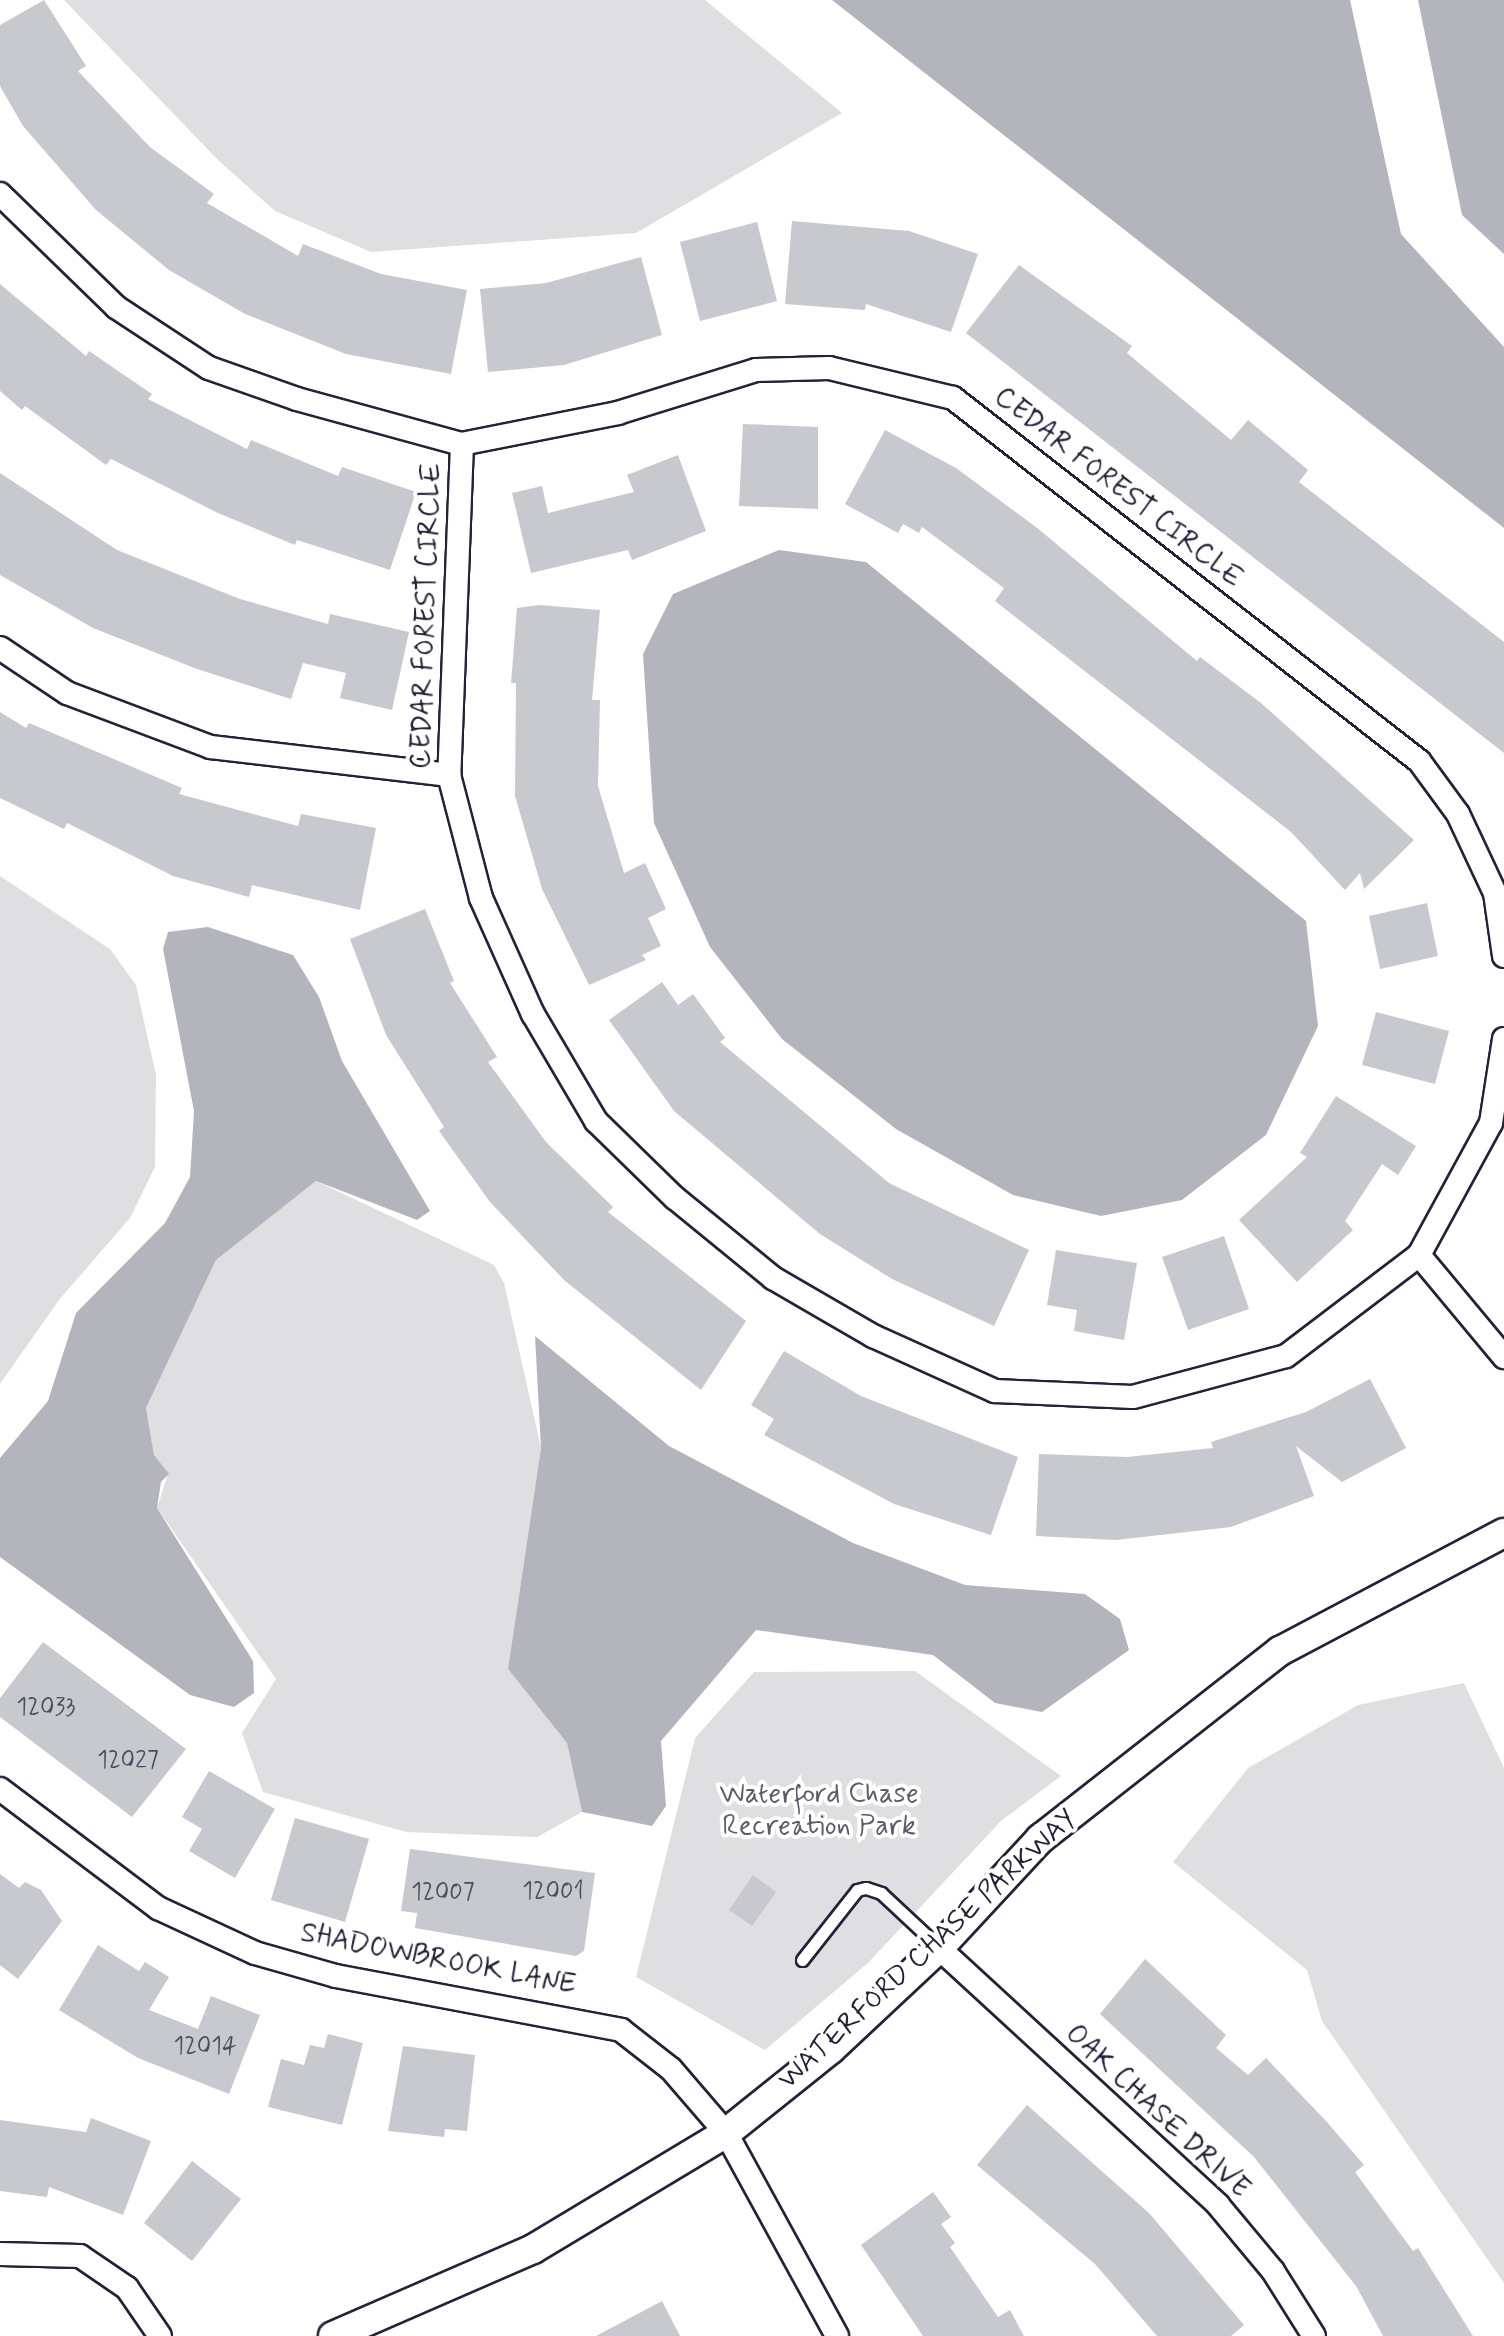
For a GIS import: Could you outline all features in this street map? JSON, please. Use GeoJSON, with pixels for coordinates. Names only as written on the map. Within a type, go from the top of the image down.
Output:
{"type":"FeatureCollection","features":[{"type":"Feature","properties":{"kind":"street"},"geometry":{"type":"LineString","coordinates":[[0,194],[116,307],[209,368],[297,399],[462,444]]}},
{"type":"Feature","properties":{"kind":"street","name":"CEDAR FOREST CIRCLE"},"geometry":{"type":"LineString","coordinates":[[1504,956],[1495,893],[1458,814],[1419,761],[953,398],[829,368],[756,370],[618,413],[462,444],[449,775],[481,898],[533,1014],[596,1121],[675,1198],[773,1278],[873,1336],[995,1391],[1133,1397],[1286,1356],[1419,1255],[1491,1123],[1504,1039]]}},
{"type":"Feature","properties":{"kind":"street"},"geometry":{"type":"LineString","coordinates":[[0,648],[67,693],[211,747],[449,775]]}},
{"type":"Feature","properties":{"kind":"street"},"geometry":{"type":"LineString","coordinates":[[1419,1255],[1504,1357]]}},
{"type":"Feature","properties":{"kind":"street","name":"WATERFORD CHASE PARKWAY"},"geometry":{"type":"LineString","coordinates":[[333,2336],[533,2249],[726,2133],[831,2049],[939,1948],[1040,1839],[1280,1651],[1504,1533]]}},
{"type":"Feature","properties":{"kind":"street","name":"SHADOWBROOK LANE"},"geometry":{"type":"LineString","coordinates":[[0,1789],[158,1908],[255,1953],[336,1976],[621,2030],[671,2069],[726,2133],[837,2336]]}},
{"type":"Feature","properties":{"kind":"street","name":"OAK CHASE DRIVE"},"geometry":{"type":"LineString","coordinates":[[939,1948],[1218,2205],[1273,2271],[1314,2336]]}},
{"type":"Feature","properties":{"kind":"street"},"geometry":{"type":"LineString","coordinates":[[0,2254],[80,2256],[127,2288],[160,2336]]}},
{"type":"Feature","properties":{"kind":"lane"},"geometry":{"type":"LineString","coordinates":[[802,1960],[857,1890],[866,1888],[881,1893],[939,1948]]}},
{"type":"Feature","properties":{"kind":"green space"},"geometry":{"type":"Polygon","coordinates":[[[64,0],[705,0],[842,113],[636,233],[371,252],[275,211],[218,160],[64,0]]]}},
{"type":"Feature","properties":{"kind":"green space"},"geometry":{"type":"Polygon","coordinates":[[[0,876],[110,949],[136,985],[156,1075],[155,1167],[130,1218],[59,1300],[0,1384],[0,876]]]}},
{"type":"Feature","properties":{"kind":"green space"},"geometry":{"type":"Polygon","coordinates":[[[316,1181],[494,1265],[504,1283],[541,1448],[508,1669],[567,1743],[582,1812],[537,1837],[406,1832],[263,1792],[242,1733],[276,1679],[157,1508],[168,1474],[154,1456],[146,1408],[216,1260],[316,1181]]]}},
{"type":"Feature","properties":{"kind":"green space","name":"Waterford Chase Recreation Park"},"geometry":{"type":"Polygon","coordinates":[[[915,1671],[1061,1776],[1001,1821],[868,1963],[765,2050],[636,1977],[695,1738],[754,1672],[915,1671]]]}},
{"type":"Feature","properties":{"kind":"green space"},"geometry":{"type":"Polygon","coordinates":[[[1464,1683],[1504,1768],[1504,2283],[1322,2021],[1307,1970],[1173,1862],[1248,1768],[1358,1705],[1464,1683]]]}},
{"type":"Feature","properties":{"kind":"shaded area"},"geometry":{"type":"Polygon","coordinates":[[[832,0],[1350,0],[1401,234],[1504,347],[1504,528],[832,0]]]}},
{"type":"Feature","properties":{"kind":"shaded area"},"geometry":{"type":"Polygon","coordinates":[[[1418,0],[1504,0],[1504,254],[1462,215],[1418,0]]]}},
{"type":"Feature","properties":{"kind":"shaded area"},"geometry":{"type":"Polygon","coordinates":[[[779,550],[866,562],[1306,921],[1318,1026],[1266,1135],[1182,1200],[1101,1216],[1013,1195],[896,1129],[782,1039],[710,947],[654,823],[643,654],[673,594],[779,550]]]}},
{"type":"Feature","properties":{"kind":"shaded area"},"geometry":{"type":"Polygon","coordinates":[[[208,927],[293,955],[319,997],[342,1061],[430,1211],[417,1220],[316,1181],[216,1260],[146,1408],[154,1455],[169,1474],[161,1482],[157,1508],[253,1661],[254,1693],[234,1707],[190,1695],[0,1557],[0,1458],[48,1401],[76,1313],[165,1223],[190,1177],[194,1111],[163,949],[168,932],[208,927]]]}},
{"type":"Feature","properties":{"kind":"shaded area"},"geometry":{"type":"Polygon","coordinates":[[[535,1336],[669,1446],[853,1543],[965,1585],[1085,1594],[1120,1619],[1129,1650],[1042,1712],[995,1703],[933,1655],[756,1630],[661,1741],[666,1806],[652,1826],[582,1812],[567,1743],[508,1669],[541,1448],[535,1336]]]}},
{"type":"Feature","properties":{"kind":"building"},"geometry":{"type":"Polygon","coordinates":[[[44,0],[86,66],[78,71],[150,147],[214,194],[207,203],[298,256],[303,244],[381,274],[467,290],[451,374],[346,354],[245,314],[169,270],[96,210],[23,126],[0,86],[0,25],[44,0]]]}},
{"type":"Feature","properties":{"kind":"building"},"geometry":{"type":"Polygon","coordinates":[[[792,221],[909,231],[978,254],[951,332],[866,304],[865,310],[785,304],[792,221]]]}},
{"type":"Feature","properties":{"kind":"building"},"geometry":{"type":"Polygon","coordinates":[[[757,222],[777,301],[700,321],[680,242],[757,222]]]}},
{"type":"Feature","properties":{"kind":"building"},"geometry":{"type":"Polygon","coordinates":[[[641,257],[662,335],[564,365],[488,372],[480,289],[546,283],[641,257]]]}},
{"type":"Feature","properties":{"kind":"building"},"geometry":{"type":"Polygon","coordinates":[[[1019,265],[1132,346],[1127,353],[1231,440],[1248,420],[1308,470],[1299,482],[1504,642],[1504,753],[966,333],[1019,265]]]}},
{"type":"Feature","properties":{"kind":"building"},"geometry":{"type":"Polygon","coordinates":[[[0,284],[86,356],[89,351],[152,394],[148,399],[247,449],[251,440],[338,476],[342,467],[416,492],[390,570],[297,540],[295,545],[218,513],[111,459],[106,465],[25,406],[22,410],[0,391],[0,284]]]}},
{"type":"Feature","properties":{"kind":"building"},"geometry":{"type":"Polygon","coordinates":[[[743,424],[818,427],[818,509],[739,506],[743,424]]]}},
{"type":"Feature","properties":{"kind":"building"},"geometry":{"type":"Polygon","coordinates":[[[885,430],[956,468],[1036,527],[1197,661],[1200,657],[1261,703],[1414,840],[1364,889],[1360,873],[1345,890],[1291,832],[995,601],[1004,588],[922,527],[919,533],[903,524],[898,533],[845,504],[885,430]]]}},
{"type":"Feature","properties":{"kind":"building"},"geometry":{"type":"Polygon","coordinates":[[[678,455],[706,531],[632,560],[628,550],[531,573],[512,493],[542,486],[548,513],[634,492],[627,475],[678,455]]]}},
{"type":"Feature","properties":{"kind":"building"},"geometry":{"type":"Polygon","coordinates":[[[0,473],[117,550],[240,599],[328,624],[330,614],[409,632],[392,710],[340,698],[346,673],[303,663],[291,699],[197,669],[93,628],[0,575],[0,473]]]}},
{"type":"Feature","properties":{"kind":"building"},"geometry":{"type":"Polygon","coordinates":[[[539,605],[600,610],[592,700],[600,700],[598,786],[624,873],[645,863],[666,909],[648,918],[661,946],[642,955],[646,960],[589,985],[542,889],[515,796],[516,683],[511,683],[517,608],[539,605]]]}},
{"type":"Feature","properties":{"kind":"building"},"geometry":{"type":"Polygon","coordinates":[[[0,712],[26,728],[29,723],[182,788],[179,794],[298,826],[301,814],[376,828],[360,910],[252,885],[249,897],[173,876],[67,823],[64,829],[0,798],[0,712]]]}},
{"type":"Feature","properties":{"kind":"building"},"geometry":{"type":"Polygon","coordinates":[[[1427,903],[1438,956],[1380,969],[1369,916],[1427,903]]]}},
{"type":"Feature","properties":{"kind":"building"},"geometry":{"type":"Polygon","coordinates":[[[425,909],[454,981],[450,983],[497,1057],[488,1062],[546,1142],[613,1207],[608,1212],[746,1321],[701,1390],[564,1280],[490,1202],[439,1131],[444,1127],[386,1035],[350,939],[425,909]]]}},
{"type":"Feature","properties":{"kind":"building"},"geometry":{"type":"Polygon","coordinates":[[[662,982],[678,1005],[693,994],[725,1038],[720,1042],[889,1183],[1029,1250],[994,1326],[892,1279],[820,1234],[674,1111],[609,1020],[662,982]]]}},
{"type":"Feature","properties":{"kind":"building"},"geometry":{"type":"Polygon","coordinates":[[[1376,1012],[1449,1031],[1435,1084],[1362,1065],[1376,1012]]]}},
{"type":"Feature","properties":{"kind":"building"},"geometry":{"type":"Polygon","coordinates":[[[1336,1096],[1416,1146],[1398,1175],[1382,1164],[1345,1221],[1353,1230],[1297,1282],[1239,1220],[1307,1157],[1300,1153],[1336,1096]]]}},
{"type":"Feature","properties":{"kind":"building"},"geometry":{"type":"Polygon","coordinates":[[[1224,1236],[1249,1309],[1188,1330],[1162,1257],[1224,1236]]]}},
{"type":"Feature","properties":{"kind":"building"},"geometry":{"type":"Polygon","coordinates":[[[1056,1250],[1137,1263],[1124,1340],[1074,1331],[1077,1310],[1047,1305],[1056,1250]]]}},
{"type":"Feature","properties":{"kind":"building"},"geometry":{"type":"Polygon","coordinates":[[[784,1351],[861,1396],[1018,1457],[991,1535],[894,1504],[764,1435],[774,1419],[751,1405],[784,1351]]]}},
{"type":"Feature","properties":{"kind":"building"},"geometry":{"type":"Polygon","coordinates":[[[1370,1379],[1406,1448],[1342,1482],[1296,1446],[1314,1496],[1231,1527],[1116,1540],[1036,1536],[1039,1454],[1127,1457],[1213,1448],[1211,1442],[1306,1412],[1370,1379]]]}},
{"type":"Feature","properties":{"kind":"building"},"geometry":{"type":"Polygon","coordinates":[[[43,1642],[186,1749],[132,1817],[0,1717],[0,1698],[43,1642]]]}},
{"type":"Feature","properties":{"kind":"building"},"geometry":{"type":"Polygon","coordinates":[[[209,1771],[275,1809],[235,1878],[189,1851],[202,1829],[182,1817],[209,1771]]]}},
{"type":"Feature","properties":{"kind":"building"},"geometry":{"type":"Polygon","coordinates":[[[295,1818],[369,1839],[345,1922],[271,1900],[295,1818]]]}},
{"type":"Feature","properties":{"kind":"building"},"geometry":{"type":"Polygon","coordinates":[[[410,1849],[595,1873],[584,1951],[576,1956],[415,1928],[417,1913],[401,1911],[410,1849]]]}},
{"type":"Feature","properties":{"kind":"building"},"geometry":{"type":"Polygon","coordinates":[[[0,1874],[19,1888],[25,1882],[41,1890],[62,1921],[18,1979],[0,1965],[0,1874]]]}},
{"type":"Feature","properties":{"kind":"building"},"geometry":{"type":"Polygon","coordinates":[[[753,1875],[776,1892],[752,1926],[729,1910],[753,1875]]]}},
{"type":"Feature","properties":{"kind":"building"},"geometry":{"type":"Polygon","coordinates":[[[98,1945],[139,1971],[145,1962],[169,1977],[149,2010],[198,2029],[211,1996],[260,2015],[229,2094],[138,2058],[59,2010],[98,1945]]]}},
{"type":"Feature","properties":{"kind":"building"},"geometry":{"type":"Polygon","coordinates":[[[1145,1959],[1226,2035],[1216,2048],[1248,2075],[1266,2058],[1326,2121],[1364,2165],[1355,2172],[1413,2251],[1418,2248],[1473,2336],[1383,2336],[1356,2286],[1254,2157],[1100,2014],[1145,1959]]]}},
{"type":"Feature","properties":{"kind":"building"},"geometry":{"type":"Polygon","coordinates":[[[328,2034],[363,2043],[342,2125],[268,2107],[281,2059],[304,2065],[310,2045],[324,2048],[328,2034]]]}},
{"type":"Feature","properties":{"kind":"building"},"geometry":{"type":"Polygon","coordinates":[[[403,2046],[475,2055],[467,2131],[445,2129],[444,2137],[388,2131],[403,2046]]]}},
{"type":"Feature","properties":{"kind":"building"},"geometry":{"type":"Polygon","coordinates":[[[1027,2105],[1149,2213],[1244,2325],[1231,2336],[1157,2336],[1095,2264],[977,2165],[1027,2105]]]}},
{"type":"Feature","properties":{"kind":"building"},"geometry":{"type":"Polygon","coordinates":[[[91,2118],[151,2141],[123,2215],[49,2187],[47,2197],[0,2191],[0,2120],[86,2132],[91,2118]]]}},
{"type":"Feature","properties":{"kind":"building"},"geometry":{"type":"Polygon","coordinates":[[[192,2161],[241,2199],[192,2261],[144,2223],[192,2161]]]}},
{"type":"Feature","properties":{"kind":"building"},"geometry":{"type":"Polygon","coordinates":[[[933,2192],[951,2217],[941,2224],[955,2243],[950,2247],[998,2317],[1010,2310],[1024,2336],[923,2336],[861,2245],[933,2192]]]}},
{"type":"Feature","properties":{"kind":"building"},"geometry":{"type":"Polygon","coordinates":[[[662,2301],[680,2336],[596,2336],[662,2301]]]}}]}
